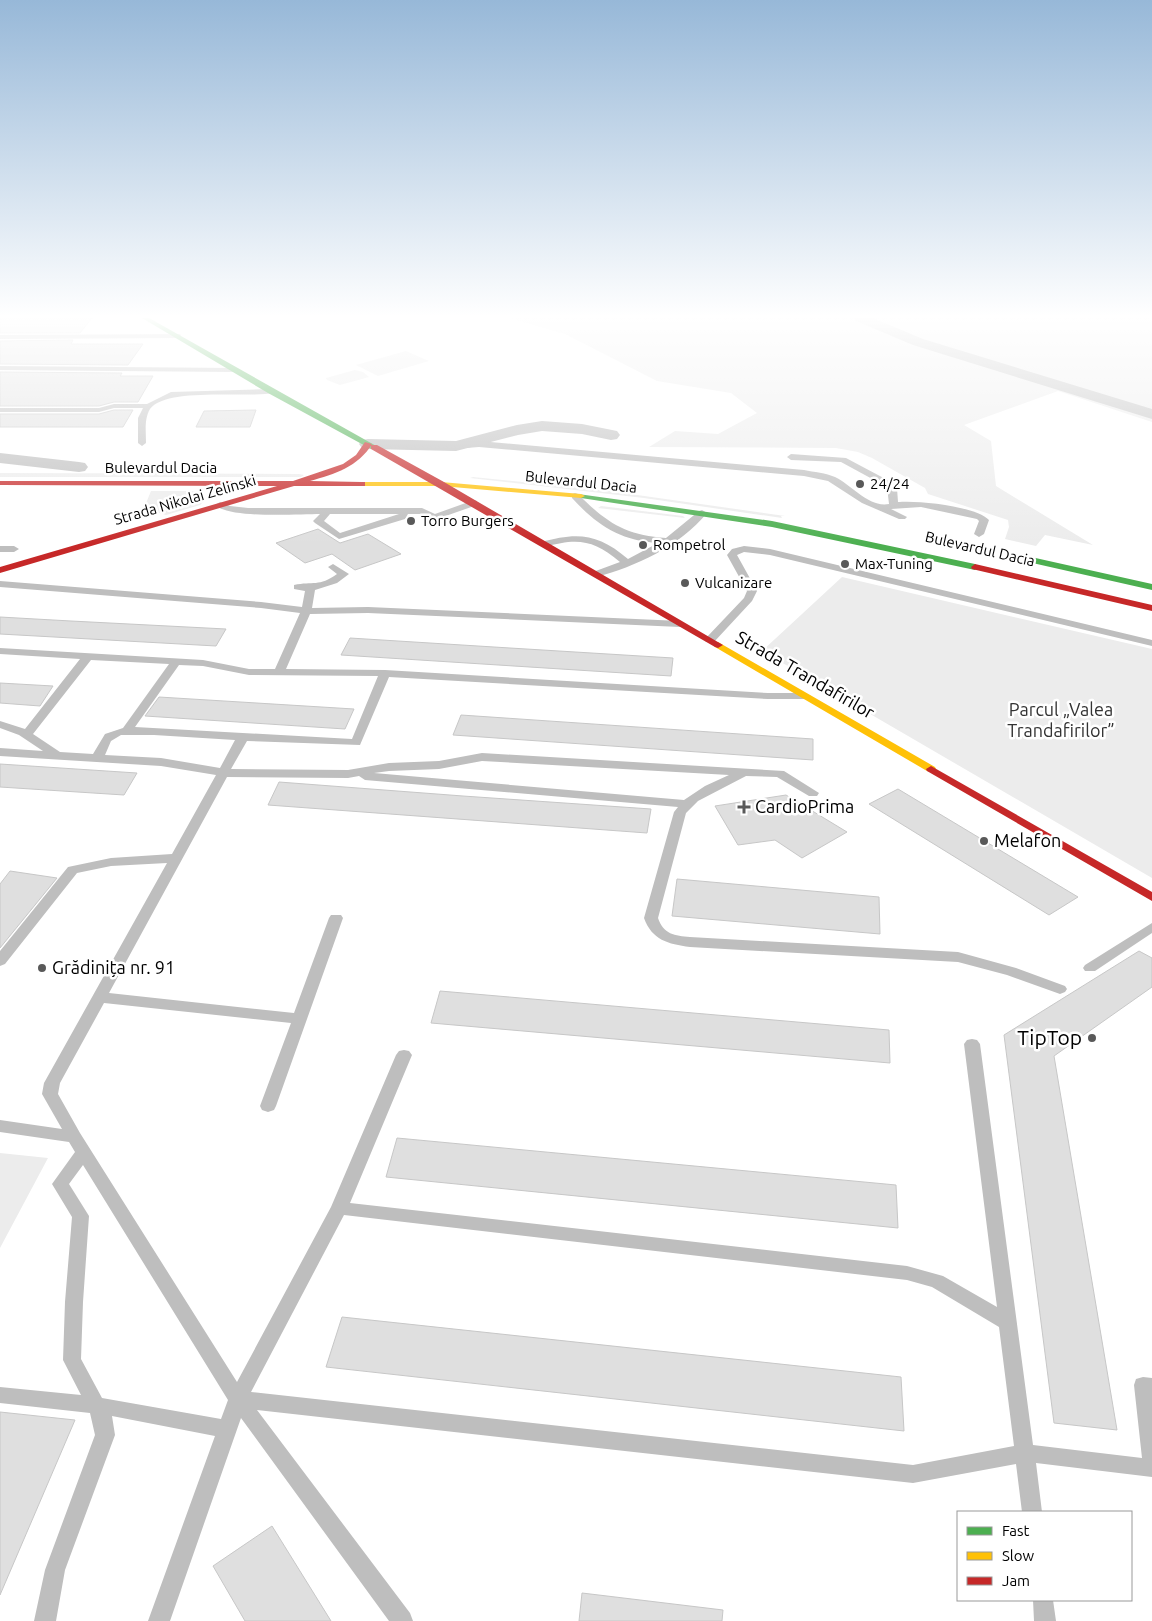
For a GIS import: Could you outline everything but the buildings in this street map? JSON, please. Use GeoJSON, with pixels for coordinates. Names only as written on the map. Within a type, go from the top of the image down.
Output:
{"type":"FeatureCollection","features":[{"type":"Feature","properties":{"kind":"main road","name":"Strada Trandafirilor"},"geometry":{"type":"LineString","coordinates":[[276,394],[441,484],[1152,896]]}},
{"type":"Feature","properties":{"kind":"main road","name":"Strada Nikolai Zelinski"},"geometry":{"type":"LineString","coordinates":[[0,570],[296,484],[341,468],[366,452],[368,444]]}},
{"type":"Feature","properties":{"kind":"main road","name":"Bulevardul Dacia"},"geometry":{"type":"LineString","coordinates":[[0,467],[83,467]]}},
{"type":"Feature","properties":{"kind":"main road"},"geometry":{"type":"LineString","coordinates":[[302,468],[359,468]]}},
{"type":"Feature","properties":{"kind":"main road"},"geometry":{"type":"LineString","coordinates":[[387,468],[440,470]]}},
{"type":"Feature","properties":{"kind":"main road","name":"Bulevardul Dacia"},"geometry":{"type":"LineString","coordinates":[[0,483],[441,484],[520,490],[702,513],[772,524],[916,554],[1152,608]]}},
{"type":"Feature","properties":{"kind":"main road"},"geometry":{"type":"LineString","coordinates":[[485,510],[485,505],[494,497],[520,490]]}},
{"type":"Feature","properties":{"kind":"main road","name":"Bulevardul Dacia"},"geometry":{"type":"LineString","coordinates":[[1018,557],[1152,587]]}},
{"type":"Feature","properties":{"kind":"street"},"geometry":{"type":"LineString","coordinates":[[1087,394],[1152,414]]}},
{"type":"Feature","properties":{"kind":"street"},"geometry":{"type":"LineString","coordinates":[[368,444],[456,446],[517,430],[542,426],[582,429],[611,435]]}},
{"type":"Feature","properties":{"kind":"street"},"geometry":{"type":"LineString","coordinates":[[0,458],[83,467]]}},
{"type":"Feature","properties":{"kind":"street","name":"Bulevardul Dacia"},"geometry":{"type":"LineString","coordinates":[[0,489],[49,483]]}},
{"type":"Feature","properties":{"kind":"lane"},"geometry":{"type":"LineString","coordinates":[[0,410],[83,411],[114,406],[148,406],[171,394],[183,394]]}},
{"type":"Feature","properties":{"kind":"lane"},"geometry":{"type":"LineString","coordinates":[[142,443],[142,418],[148,406]]}},
{"type":"Feature","properties":{"kind":"lane"},"geometry":{"type":"LineString","coordinates":[[456,446],[479,444],[779,470],[817,476],[831,480],[865,501],[902,517]]}},
{"type":"Feature","properties":{"kind":"lane"},"geometry":{"type":"LineString","coordinates":[[790,457],[843,460],[890,485],[893,488],[894,505]]}},
{"type":"Feature","properties":{"kind":"lane"},"geometry":{"type":"LineString","coordinates":[[816,457],[817,476]]}},
{"type":"Feature","properties":{"kind":"lane"},"geometry":{"type":"LineString","coordinates":[[575,496],[594,516],[612,529],[634,537],[667,541]]}},
{"type":"Feature","properties":{"kind":"lane"},"geometry":{"type":"LineString","coordinates":[[220,505],[228,509],[248,511],[422,511],[434,517],[474,503]]}},
{"type":"Feature","properties":{"kind":"lane"},"geometry":{"type":"LineString","coordinates":[[884,508],[894,505],[921,504],[980,517],[984,520],[979,534]]}},
{"type":"Feature","properties":{"kind":"lane"},"geometry":{"type":"LineString","coordinates":[[326,512],[318,521],[339,536],[402,517],[405,511]]}},
{"type":"Feature","properties":{"kind":"lane"},"geometry":{"type":"LineString","coordinates":[[596,574],[628,564],[667,541],[692,523],[702,513]]}},
{"type":"Feature","properties":{"kind":"lane"},"geometry":{"type":"LineString","coordinates":[[544,544],[565,538],[584,538],[610,548],[628,564]]}},
{"type":"Feature","properties":{"kind":"lane"},"geometry":{"type":"LineString","coordinates":[[0,549],[14,549]]}},
{"type":"Feature","properties":{"kind":"lane"},"geometry":{"type":"LineString","coordinates":[[710,640],[748,599],[752,591],[732,555],[735,551],[744,549],[770,552],[1152,643]]}},
{"type":"Feature","properties":{"kind":"lane"},"geometry":{"type":"LineString","coordinates":[[298,587],[310,590],[336,581],[344,574],[333,568]]}},
{"type":"Feature","properties":{"kind":"lane"},"geometry":{"type":"LineString","coordinates":[[0,584],[261,605],[306,611],[368,610],[682,624]]}},
{"type":"Feature","properties":{"kind":"lane"},"geometry":{"type":"LineString","coordinates":[[279,673],[306,611],[310,590]]}},
{"type":"Feature","properties":{"kind":"lane"},"geometry":{"type":"LineString","coordinates":[[0,651],[203,664],[249,672],[385,673],[768,696],[806,696]]}},
{"type":"Feature","properties":{"kind":"lane"},"geometry":{"type":"LineString","coordinates":[[27,734],[88,656]]}},
{"type":"Feature","properties":{"kind":"lane"},"geometry":{"type":"LineString","coordinates":[[127,731],[176,662]]}},
{"type":"Feature","properties":{"kind":"lane"},"geometry":{"type":"LineString","coordinates":[[98,757],[109,737],[113,734],[127,731],[356,742],[385,673]]}},
{"type":"Feature","properties":{"kind":"lane"},"geometry":{"type":"LineString","coordinates":[[0,724],[27,734],[56,755]]}},
{"type":"Feature","properties":{"kind":"lane"},"geometry":{"type":"LineString","coordinates":[[243,737],[98,997],[52,1083],[50,1094],[78,1145],[238,1399],[402,1621]]}},
{"type":"Feature","properties":{"kind":"lane"},"geometry":{"type":"LineString","coordinates":[[0,752],[161,762],[224,773],[348,774],[685,804]]}},
{"type":"Feature","properties":{"kind":"lane"},"geometry":{"type":"LineString","coordinates":[[348,774],[389,767],[440,765],[466,759],[482,758],[780,774],[813,793]]}},
{"type":"Feature","properties":{"kind":"lane"},"geometry":{"type":"LineString","coordinates":[[746,771],[699,795],[685,804],[680,812],[651,918],[657,932],[666,938],[690,942],[958,958],[1011,971],[1060,989]]}},
{"type":"Feature","properties":{"kind":"lane"},"geometry":{"type":"LineString","coordinates":[[0,961],[73,870],[111,862],[177,858]]}},
{"type":"Feature","properties":{"kind":"lane"},"geometry":{"type":"LineString","coordinates":[[268,1106],[336,918]]}},
{"type":"Feature","properties":{"kind":"lane"},"geometry":{"type":"LineString","coordinates":[[1090,968],[1152,927]]}},
{"type":"Feature","properties":{"kind":"lane"},"geometry":{"type":"LineString","coordinates":[[98,997],[300,1019]]}},
{"type":"Feature","properties":{"kind":"lane"},"geometry":{"type":"LineString","coordinates":[[972,1044],[1026,1453],[1032,1511]]}},
{"type":"Feature","properties":{"kind":"lane"},"geometry":{"type":"LineString","coordinates":[[159,1621],[238,1399],[339,1208],[404,1055]]}},
{"type":"Feature","properties":{"kind":"lane"},"geometry":{"type":"LineString","coordinates":[[0,1126],[78,1145]]}},
{"type":"Feature","properties":{"kind":"lane"},"geometry":{"type":"LineString","coordinates":[[45,1621],[55,1570],[104,1435],[102,1416],[72,1360],[74,1302],[82,1216],[60,1184],[78,1145]]}},
{"type":"Feature","properties":{"kind":"lane"},"geometry":{"type":"LineString","coordinates":[[339,1208],[907,1273],[938,1282],[1008,1323]]}},
{"type":"Feature","properties":{"kind":"lane"},"geometry":{"type":"LineString","coordinates":[[1152,1386],[1143,1385],[1152,1463]]}},
{"type":"Feature","properties":{"kind":"lane"},"geometry":{"type":"LineString","coordinates":[[0,1394],[96,1406],[228,1429]]}},
{"type":"Feature","properties":{"kind":"lane"},"geometry":{"type":"LineString","coordinates":[[238,1399],[913,1474],[1026,1453],[1152,1468]]}},
{"type":"Feature","properties":{"kind":"lane"},"geometry":{"type":"LineString","coordinates":[[1043,1601],[1045,1621]]}},
{"type":"Feature","properties":{"kind":"green space"},"geometry":{"type":"Polygon","coordinates":[[[732,394],[1051,394],[964,425],[991,441],[996,486],[1093,545],[1045,535],[1036,546],[1005,539],[1009,527],[1008,520],[928,494],[925,488],[858,452],[836,448],[649,447],[675,431],[718,434],[757,413],[732,394]]]}},
{"type":"Feature","properties":{"kind":"green space"},"geometry":{"type":"Polygon","coordinates":[[[1066,394],[1152,394],[1152,422],[1066,394]]]}},
{"type":"Feature","properties":{"kind":"green space"},"geometry":{"type":"Polygon","coordinates":[[[0,473],[304,475],[301,477],[0,477],[0,473]]]}},
{"type":"Feature","properties":{"kind":"green space"},"geometry":{"type":"Polygon","coordinates":[[[470,478],[609,491],[785,516],[781,516],[782,518],[644,498],[470,478]]]}},
{"type":"Feature","properties":{"kind":"green space"},"geometry":{"type":"Polygon","coordinates":[[[151,491],[192,491],[204,496],[204,501],[200,505],[166,515],[144,508],[151,491]]]}},
{"type":"Feature","properties":{"kind":"green space"},"geometry":{"type":"Polygon","coordinates":[[[601,506],[683,516],[685,518],[598,508],[601,506]]]}},
{"type":"Feature","properties":{"kind":"green space","name":"Parcul „Valea Trandafirilor”"},"geometry":{"type":"Polygon","coordinates":[[[842,577],[1152,649],[1152,878],[762,651],[842,577]]]}},
{"type":"Feature","properties":{"kind":"green space"},"geometry":{"type":"Polygon","coordinates":[[[0,1153],[48,1158],[0,1248],[0,1153]]]}},
{"type":"Feature","properties":{"kind":"traffic: fast"},"geometry":{"type":"LineString","coordinates":[[276,394],[374,447]]}},
{"type":"Feature","properties":{"kind":"traffic: fast"},"geometry":{"type":"LineString","coordinates":[[581,496],[772,524],[975,567]]}},
{"type":"Feature","properties":{"kind":"traffic: fast"},"geometry":{"type":"LineString","coordinates":[[1031,560],[1152,587]]}},
{"type":"Feature","properties":{"kind":"traffic: slow"},"geometry":{"type":"LineString","coordinates":[[362,484],[441,484],[581,496]]}},
{"type":"Feature","properties":{"kind":"traffic: slow"},"geometry":{"type":"LineString","coordinates":[[718,645],[931,769]]}},
{"type":"Feature","properties":{"kind":"traffic: jam"},"geometry":{"type":"LineString","coordinates":[[0,570],[317,477],[339,469],[353,461],[359,457],[368,444]]}},
{"type":"Feature","properties":{"kind":"traffic: jam"},"geometry":{"type":"LineString","coordinates":[[374,447],[718,645]]}},
{"type":"Feature","properties":{"kind":"traffic: jam"},"geometry":{"type":"LineString","coordinates":[[0,483],[362,484]]}},
{"type":"Feature","properties":{"kind":"traffic: jam"},"geometry":{"type":"LineString","coordinates":[[975,567],[1152,608]]}},
{"type":"Feature","properties":{"kind":"traffic: jam"},"geometry":{"type":"LineString","coordinates":[[931,769],[1152,897]]}},
{"type":"Feature","properties":{"kind":"place","name":"24/24"},"geometry":{"type":"Point","coordinates":[860,484]}},
{"type":"Feature","properties":{"kind":"place","name":"Torro Burgers"},"geometry":{"type":"Point","coordinates":[411,521]}},
{"type":"Feature","properties":{"kind":"place","name":"Rompetrol"},"geometry":{"type":"Point","coordinates":[643,545]}},
{"type":"Feature","properties":{"kind":"place","name":"Max-Tuning"},"geometry":{"type":"Point","coordinates":[845,564]}},
{"type":"Feature","properties":{"kind":"place","name":"Vulcanizare"},"geometry":{"type":"Point","coordinates":[685,583]}},
{"type":"Feature","properties":{"kind":"place","name":"CardioPrima"},"geometry":{"type":"Point","coordinates":[744,807]}},
{"type":"Feature","properties":{"kind":"place","name":"Melafon"},"geometry":{"type":"Point","coordinates":[984,841]}},
{"type":"Feature","properties":{"kind":"place","name":"Grădinița nr. 91"},"geometry":{"type":"Point","coordinates":[42,968]}},
{"type":"Feature","properties":{"kind":"place","name":"TipTop"},"geometry":{"type":"Point","coordinates":[1092,1038]}}]}
